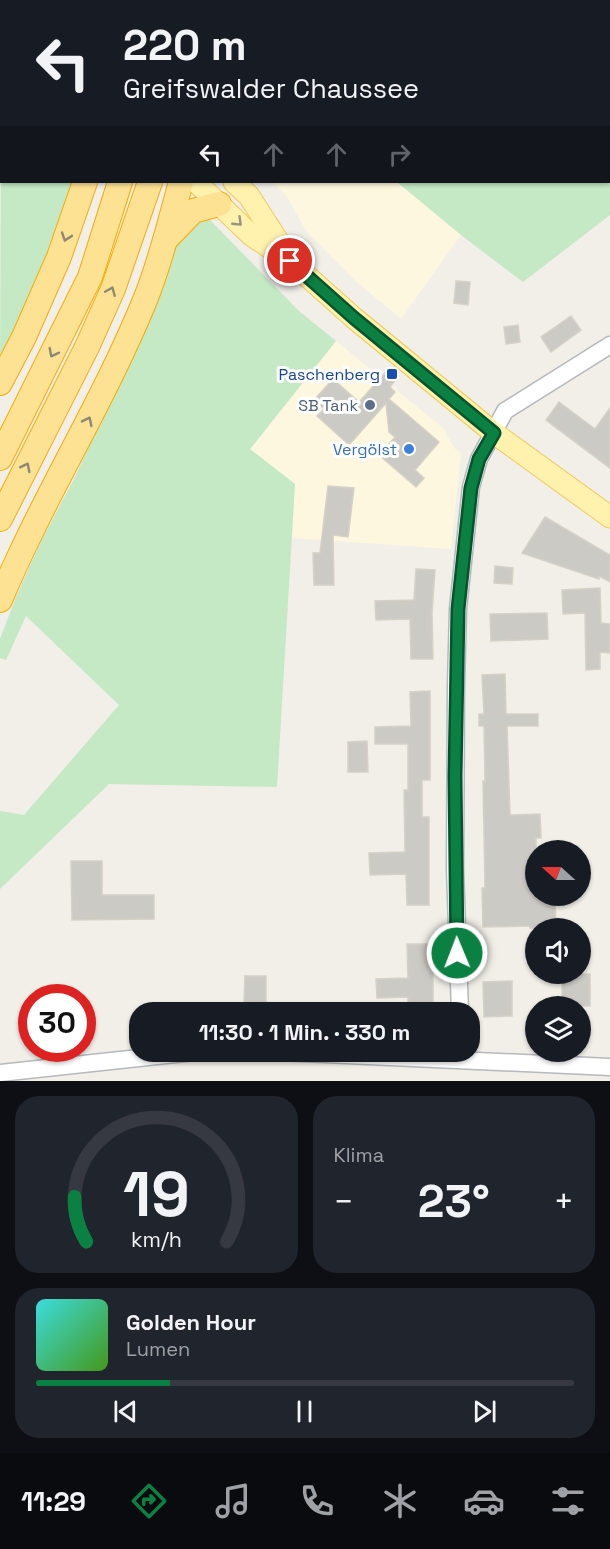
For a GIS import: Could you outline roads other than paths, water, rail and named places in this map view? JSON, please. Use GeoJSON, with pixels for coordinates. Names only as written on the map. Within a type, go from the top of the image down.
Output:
{"type":"FeatureCollection","features":[{"type":"Feature","properties":{"kind":"highway"},"geometry":{"type":"LineString","coordinates":[[0,383],[24,337],[59,256],[85,183]]}},
{"type":"Feature","properties":{"kind":"highway"},"geometry":{"type":"LineString","coordinates":[[0,458],[90,277],[120,183]]}},
{"type":"Feature","properties":{"kind":"highway"},"geometry":{"type":"LineString","coordinates":[[0,600],[22,547],[122,352],[146,298],[167,237],[181,183]]}},
{"type":"Feature","properties":{"kind":"highway"},"geometry":{"type":"LineString","coordinates":[[0,519],[87,347],[113,289],[149,186]]}},
{"type":"Feature","properties":{"kind":"highway"},"geometry":{"type":"LineString","coordinates":[[167,237],[193,211],[219,204]]}},
{"type":"Feature","properties":{"kind":"main road"},"geometry":{"type":"LineString","coordinates":[[197,183],[251,235],[290,261],[354,318],[494,433],[610,517]]}},
{"type":"Feature","properties":{"kind":"main road"},"geometry":{"type":"LineString","coordinates":[[235,183],[249,196],[290,261]]}},
{"type":"Feature","properties":{"kind":"street"},"geometry":{"type":"LineString","coordinates":[[460,1002],[455,869],[458,609],[471,488],[477,465],[505,411],[610,345]]}},
{"type":"Feature","properties":{"kind":"street"},"geometry":{"type":"LineString","coordinates":[[480,1057],[610,1067]]}},
{"type":"Feature","properties":{"kind":"street"},"geometry":{"type":"LineString","coordinates":[[0,1073],[129,1059]]}},
{"type":"Feature","properties":{"kind":"place","name":"Paschenberg"},"geometry":{"type":"Point","coordinates":[392,374]}},
{"type":"Feature","properties":{"kind":"place","name":"SB Tank"},"geometry":{"type":"Point","coordinates":[370,405]}},
{"type":"Feature","properties":{"kind":"place","name":"Vergölst"},"geometry":{"type":"Point","coordinates":[409,449]}}]}
